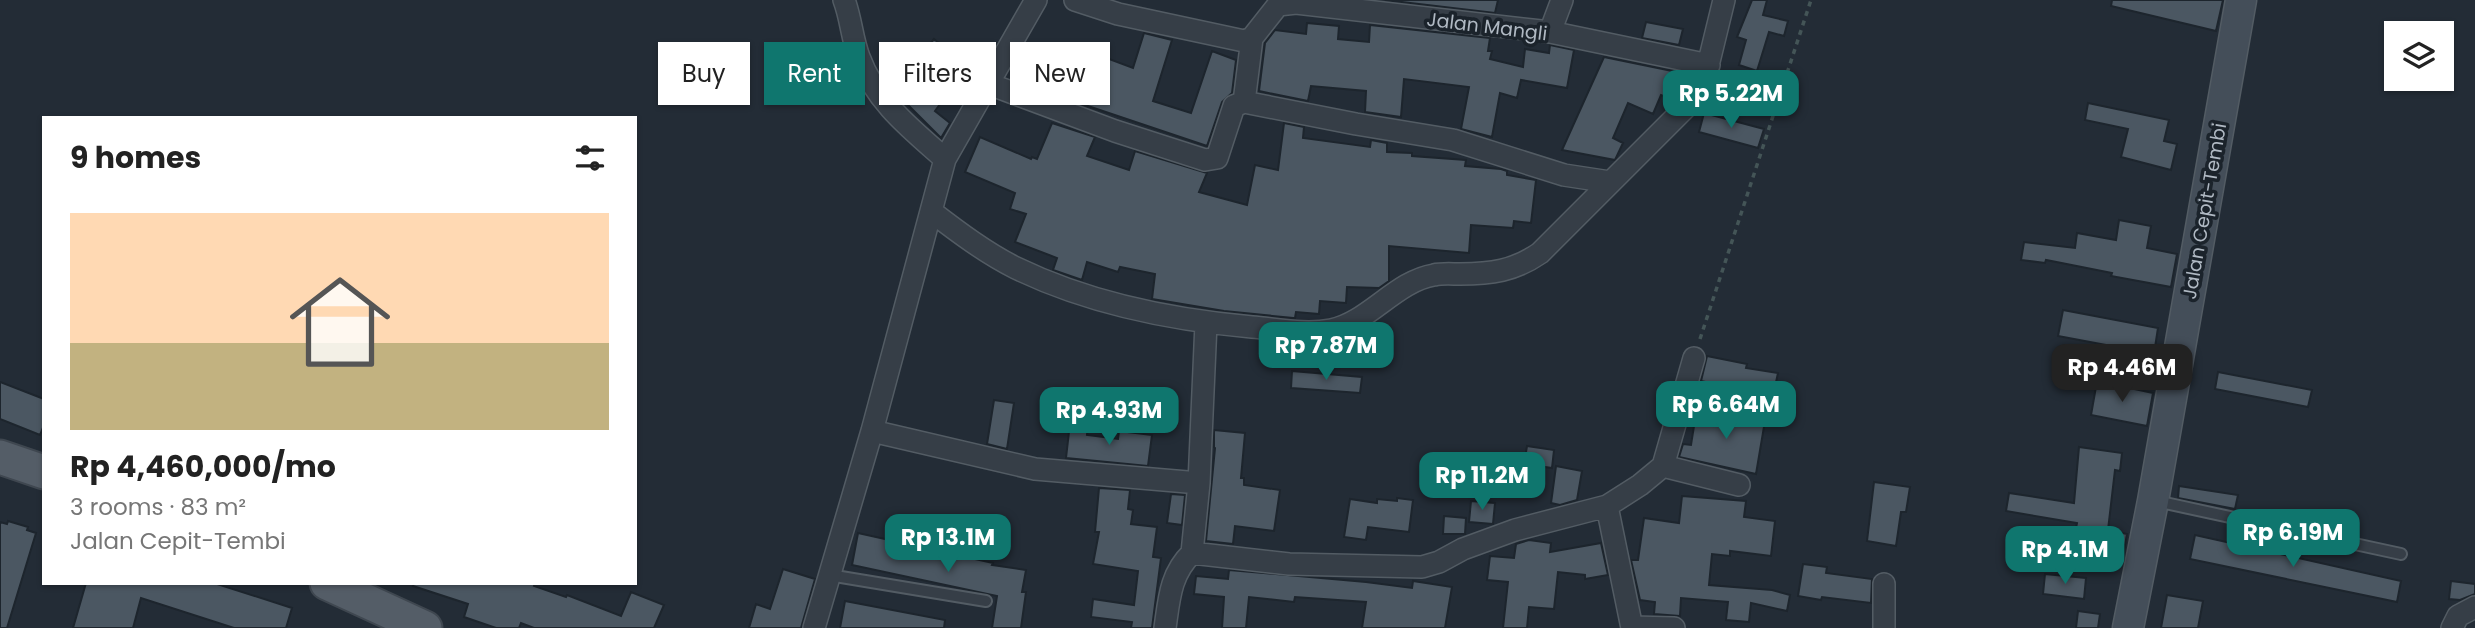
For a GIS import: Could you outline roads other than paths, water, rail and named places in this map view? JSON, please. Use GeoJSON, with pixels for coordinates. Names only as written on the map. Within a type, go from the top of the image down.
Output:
{"type":"FeatureCollection","features":[{"type":"Feature","properties":{"kind":"main road","name":"Jalan Cepit-Tembi"},"geometry":{"type":"LineString","coordinates":[[2129,628],[2241,0]]}},
{"type":"Feature","properties":{"kind":"main road"},"geometry":{"type":"LineString","coordinates":[[0,457],[42,471]]}},
{"type":"Feature","properties":{"kind":"main road"},"geometry":{"type":"LineString","coordinates":[[331,585],[425,628]]}},
{"type":"Feature","properties":{"kind":"street"},"geometry":{"type":"LineString","coordinates":[[844,0],[859,57],[882,100],[905,125],[945,159]]}},
{"type":"Feature","properties":{"kind":"street"},"geometry":{"type":"LineString","coordinates":[[996,71],[1036,0]]}},
{"type":"Feature","properties":{"kind":"street"},"geometry":{"type":"LineString","coordinates":[[1074,0],[1118,14],[1227,39],[1244,41],[1252,38],[1244,102]]}},
{"type":"Feature","properties":{"kind":"street"},"geometry":{"type":"LineString","coordinates":[[1550,32],[1562,0]]}},
{"type":"Feature","properties":{"kind":"street"},"geometry":{"type":"LineString","coordinates":[[932,212],[1015,268],[1125,306],[1206,323],[1309,332],[1334,329],[1434,274],[1491,274],[1516,267],[1540,253],[1692,101],[1705,78],[1724,0]]}},
{"type":"Feature","properties":{"kind":"street","name":"Jalan Mangli"},"geometry":{"type":"LineString","coordinates":[[1252,38],[1273,10],[1285,3],[1344,4],[1550,32],[1709,65]]}},
{"type":"Feature","properties":{"kind":"street"},"geometry":{"type":"LineString","coordinates":[[996,87],[1115,131],[1212,160],[1217,158],[1221,151],[1234,106],[1244,102],[1453,140],[1564,175],[1610,183]]}},
{"type":"Feature","properties":{"kind":"street"},"geometry":{"type":"LineString","coordinates":[[814,628],[872,432],[945,159],[977,105]]}},
{"type":"Feature","properties":{"kind":"street"},"geometry":{"type":"LineString","coordinates":[[1165,628],[1175,575],[1192,554],[1199,483],[1206,323]]}},
{"type":"Feature","properties":{"kind":"street"},"geometry":{"type":"LineString","coordinates":[[1192,554],[1289,564],[1422,567],[1515,530],[1607,506],[1663,466],[1694,358]]}},
{"type":"Feature","properties":{"kind":"street"},"geometry":{"type":"LineString","coordinates":[[1683,390],[1756,407]]}},
{"type":"Feature","properties":{"kind":"street"},"geometry":{"type":"LineString","coordinates":[[872,432],[1035,469],[1199,483]]}},
{"type":"Feature","properties":{"kind":"street"},"geometry":{"type":"LineString","coordinates":[[1663,466],[1739,485]]}},
{"type":"Feature","properties":{"kind":"street"},"geometry":{"type":"LineString","coordinates":[[1607,506],[1632,628],[1674,628]]}},
{"type":"Feature","properties":{"kind":"street"},"geometry":{"type":"LineString","coordinates":[[1884,584],[1884,628]]}},
{"type":"Feature","properties":{"kind":"street"},"geometry":{"type":"LineString","coordinates":[[2452,628],[2458,616],[2475,607]]}},
{"type":"Feature","properties":{"kind":"lane"},"geometry":{"type":"LineString","coordinates":[[2153,501],[2401,554]]}},
{"type":"Feature","properties":{"kind":"lane"},"geometry":{"type":"LineString","coordinates":[[829,575],[986,601]]}}]}
